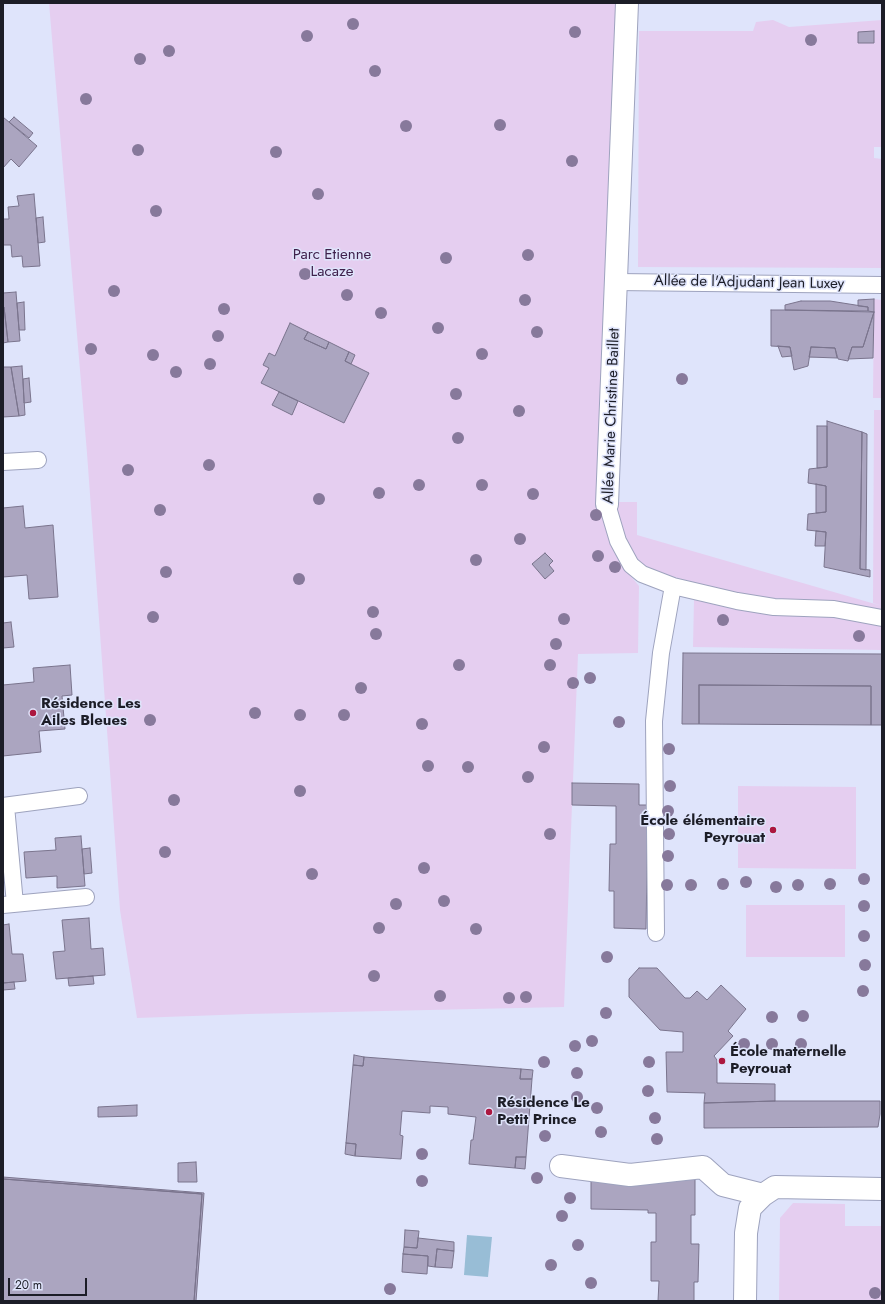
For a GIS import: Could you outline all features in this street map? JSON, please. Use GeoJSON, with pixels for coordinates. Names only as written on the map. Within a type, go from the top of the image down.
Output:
{"type":"FeatureCollection","features":[{"type":"Feature","properties":{"kind":"street","name":"Allée Marie Christine Baillet"},"geometry":{"type":"LineString","coordinates":[[607,504],[627,3]]}},
{"type":"Feature","properties":{"kind":"street"},"geometry":{"type":"LineString","coordinates":[[561,1166],[630,1175],[703,1167],[724,1185],[763,1195]]}},
{"type":"Feature","properties":{"kind":"street"},"geometry":{"type":"LineString","coordinates":[[745,1301],[746,1233],[750,1208],[763,1195],[775,1187],[882,1189]]}},
{"type":"Feature","properties":{"kind":"lane","name":"Allée de l'Adjudant Jean Luxey"},"geometry":{"type":"LineString","coordinates":[[616,282],[882,285]]}},
{"type":"Feature","properties":{"kind":"lane"},"geometry":{"type":"LineString","coordinates":[[3,462],[38,460]]}},
{"type":"Feature","properties":{"kind":"lane","name":"Allée Marie Christine Baillet"},"geometry":{"type":"LineString","coordinates":[[607,504],[618,541],[631,565],[642,574],[673,586],[737,602],[774,607],[834,609],[882,618]]}},
{"type":"Feature","properties":{"kind":"lane"},"geometry":{"type":"LineString","coordinates":[[656,933],[654,721],[661,653],[673,586]]}},
{"type":"Feature","properties":{"kind":"lane"},"geometry":{"type":"LineString","coordinates":[[79,796],[4,806],[9,904],[86,897]]}},
{"type":"Feature","properties":{"kind":"green space","name":"Parc Etienne Lacaze"},"geometry":{"type":"Polygon","coordinates":[[[49,3],[618,3],[608,530],[614,550],[624,568],[639,586],[638,653],[578,654],[564,1007],[137,1018],[120,910],[87,453],[49,3]]]}},
{"type":"Feature","properties":{"kind":"green space"},"geometry":{"type":"Polygon","coordinates":[[[773,20],[789,27],[882,20],[882,147],[874,147],[874,158],[882,159],[882,268],[638,267],[639,31],[753,31],[756,22],[773,20]],[[858,32],[858,43],[874,43],[874,32],[858,32]]]}},
{"type":"Feature","properties":{"kind":"green space"},"geometry":{"type":"Polygon","coordinates":[[[874,299],[882,300],[882,398],[873,398],[874,299]]]}},
{"type":"Feature","properties":{"kind":"green space"},"geometry":{"type":"Polygon","coordinates":[[[874,410],[882,410],[882,606],[873,603],[874,410]]]}},
{"type":"Feature","properties":{"kind":"green space"},"geometry":{"type":"Polygon","coordinates":[[[614,502],[637,502],[637,535],[882,606],[882,611],[834,603],[738,594],[644,569],[624,540],[614,502]]]}},
{"type":"Feature","properties":{"kind":"green space"},"geometry":{"type":"Polygon","coordinates":[[[694,600],[737,609],[775,614],[834,617],[882,626],[882,650],[693,647],[694,600]]]}},
{"type":"Feature","properties":{"kind":"green space"},"geometry":{"type":"Polygon","coordinates":[[[738,786],[856,787],[856,869],[738,868],[738,786]]]}},
{"type":"Feature","properties":{"kind":"green space"},"geometry":{"type":"Polygon","coordinates":[[[746,905],[845,905],[845,957],[746,957],[746,905]]]}},
{"type":"Feature","properties":{"kind":"green space"},"geometry":{"type":"Polygon","coordinates":[[[793,1203],[845,1204],[845,1226],[882,1226],[882,1301],[779,1301],[780,1218],[793,1203]]]}},
{"type":"Feature","properties":{"kind":"water"},"geometry":{"type":"Polygon","coordinates":[[[467,1235],[492,1237],[488,1277],[464,1275],[467,1235]]]}},
{"type":"Feature","properties":{"kind":"building"},"geometry":{"type":"Polygon","coordinates":[[[874,31],[874,43],[858,43],[858,32],[874,31]]]}},
{"type":"Feature","properties":{"kind":"building"},"geometry":{"type":"Polygon","coordinates":[[[3,117],[37,146],[19,167],[11,159],[3,168],[3,117]]]}},
{"type":"Feature","properties":{"kind":"building"},"geometry":{"type":"Polygon","coordinates":[[[14,117],[33,133],[29,138],[9,122],[14,117]]]}},
{"type":"Feature","properties":{"kind":"building"},"geometry":{"type":"Polygon","coordinates":[[[34,194],[40,266],[23,267],[22,256],[12,257],[11,245],[3,245],[3,219],[9,219],[8,207],[19,206],[17,196],[34,194]]]}},
{"type":"Feature","properties":{"kind":"building"},"geometry":{"type":"Polygon","coordinates":[[[43,217],[45,242],[38,243],[36,218],[43,217]]]}},
{"type":"Feature","properties":{"kind":"building"},"geometry":{"type":"Polygon","coordinates":[[[16,292],[20,341],[8,342],[3,307],[3,293],[16,292]]]}},
{"type":"Feature","properties":{"kind":"building"},"geometry":{"type":"Polygon","coordinates":[[[874,299],[874,312],[868,311],[868,307],[858,306],[858,300],[874,299]]]}},
{"type":"Feature","properties":{"kind":"building"},"geometry":{"type":"Polygon","coordinates":[[[801,301],[830,301],[868,307],[868,311],[785,310],[785,305],[801,301]]]}},
{"type":"Feature","properties":{"kind":"building"},"geometry":{"type":"Polygon","coordinates":[[[24,302],[25,330],[19,330],[17,303],[24,302]]]}},
{"type":"Feature","properties":{"kind":"building"},"geometry":{"type":"Polygon","coordinates":[[[3,307],[8,342],[3,343],[3,307]]]}},
{"type":"Feature","properties":{"kind":"building"},"geometry":{"type":"Polygon","coordinates":[[[771,310],[874,312],[863,347],[852,347],[848,361],[838,359],[835,348],[811,347],[808,366],[794,370],[790,347],[771,346],[771,310]]]}},
{"type":"Feature","properties":{"kind":"building"},"geometry":{"type":"Polygon","coordinates":[[[874,312],[873,358],[848,359],[852,347],[863,347],[874,312]]]}},
{"type":"Feature","properties":{"kind":"building"},"geometry":{"type":"Polygon","coordinates":[[[290,323],[308,332],[304,339],[326,349],[329,342],[349,352],[345,361],[369,373],[344,423],[261,383],[269,368],[263,365],[269,353],[275,356],[290,323]]]}},
{"type":"Feature","properties":{"kind":"building"},"geometry":{"type":"Polygon","coordinates":[[[308,332],[329,342],[326,349],[304,339],[308,332]]]}},
{"type":"Feature","properties":{"kind":"building"},"geometry":{"type":"Polygon","coordinates":[[[778,346],[790,347],[792,356],[782,357],[778,346]]]}},
{"type":"Feature","properties":{"kind":"building"},"geometry":{"type":"Polygon","coordinates":[[[811,347],[835,348],[837,358],[809,357],[811,347]]]}},
{"type":"Feature","properties":{"kind":"building"},"geometry":{"type":"Polygon","coordinates":[[[349,352],[355,355],[351,364],[345,361],[349,352]]]}},
{"type":"Feature","properties":{"kind":"building"},"geometry":{"type":"Polygon","coordinates":[[[22,366],[25,415],[19,416],[11,367],[22,366]]]}},
{"type":"Feature","properties":{"kind":"building"},"geometry":{"type":"Polygon","coordinates":[[[3,367],[11,367],[19,416],[3,417],[3,367]]]}},
{"type":"Feature","properties":{"kind":"building"},"geometry":{"type":"Polygon","coordinates":[[[29,378],[31,402],[24,403],[23,379],[29,378]]]}},
{"type":"Feature","properties":{"kind":"building"},"geometry":{"type":"Polygon","coordinates":[[[279,392],[298,401],[292,415],[272,405],[279,392]]]}},
{"type":"Feature","properties":{"kind":"building"},"geometry":{"type":"Polygon","coordinates":[[[827,421],[862,432],[860,569],[870,570],[870,577],[824,567],[826,532],[807,530],[808,514],[826,512],[826,486],[808,483],[809,469],[827,467],[827,421]]]}},
{"type":"Feature","properties":{"kind":"building"},"geometry":{"type":"Polygon","coordinates":[[[817,426],[827,426],[827,467],[817,468],[817,426]]]}},
{"type":"Feature","properties":{"kind":"building"},"geometry":{"type":"Polygon","coordinates":[[[862,432],[867,434],[866,570],[860,569],[862,432]]]}},
{"type":"Feature","properties":{"kind":"building"},"geometry":{"type":"Polygon","coordinates":[[[816,484],[826,486],[826,512],[816,513],[816,484]]]}},
{"type":"Feature","properties":{"kind":"building"},"geometry":{"type":"Polygon","coordinates":[[[23,506],[25,528],[53,525],[58,597],[29,599],[27,575],[3,577],[3,508],[23,506]]]}},
{"type":"Feature","properties":{"kind":"building"},"geometry":{"type":"Polygon","coordinates":[[[816,531],[826,532],[825,546],[815,546],[816,531]]]}},
{"type":"Feature","properties":{"kind":"building"},"geometry":{"type":"Polygon","coordinates":[[[545,553],[553,561],[549,565],[554,571],[545,579],[532,564],[545,553]]]}},
{"type":"Feature","properties":{"kind":"building"},"geometry":{"type":"Polygon","coordinates":[[[11,622],[14,647],[3,648],[3,623],[11,622]]]}},
{"type":"Feature","properties":{"kind":"building"},"geometry":{"type":"Polygon","coordinates":[[[683,653],[882,654],[882,725],[871,725],[871,686],[699,685],[699,724],[682,724],[683,653]]]}},
{"type":"Feature","properties":{"kind":"building","name":"Résidence Les Ailes Bleues"},"geometry":{"type":"Polygon","coordinates":[[[70,665],[72,695],[62,696],[65,729],[39,731],[41,752],[3,756],[3,685],[34,682],[33,668],[70,665]]]}},
{"type":"Feature","properties":{"kind":"building"},"geometry":{"type":"Polygon","coordinates":[[[699,685],[871,686],[871,725],[699,724],[699,685]]]}},
{"type":"Feature","properties":{"kind":"building"},"geometry":{"type":"Polygon","coordinates":[[[572,783],[639,784],[639,805],[648,805],[646,929],[614,928],[614,891],[609,891],[610,844],[616,844],[616,806],[572,805],[572,783]]]}},
{"type":"Feature","properties":{"kind":"building"},"geometry":{"type":"Polygon","coordinates":[[[81,836],[85,886],[57,888],[57,876],[26,878],[24,852],[56,850],[55,838],[81,836]]]}},
{"type":"Feature","properties":{"kind":"building"},"geometry":{"type":"Polygon","coordinates":[[[90,848],[92,873],[84,874],[82,849],[90,848]]]}},
{"type":"Feature","properties":{"kind":"building"},"geometry":{"type":"Polygon","coordinates":[[[89,918],[91,949],[103,948],[105,975],[56,979],[53,952],[65,951],[62,920],[89,918]]]}},
{"type":"Feature","properties":{"kind":"building"},"geometry":{"type":"Polygon","coordinates":[[[9,924],[12,954],[23,954],[26,981],[3,983],[3,925],[9,924]]]}},
{"type":"Feature","properties":{"kind":"building"},"geometry":{"type":"Polygon","coordinates":[[[639,968],[657,968],[685,998],[690,998],[697,991],[707,1000],[721,985],[746,1009],[728,1031],[733,1036],[714,1056],[717,1060],[717,1083],[775,1084],[775,1101],[704,1103],[705,1093],[667,1092],[666,1052],[683,1052],[683,1032],[660,1030],[629,997],[629,979],[639,968]]]}},
{"type":"Feature","properties":{"kind":"building"},"geometry":{"type":"Polygon","coordinates":[[[93,976],[94,984],[69,986],[68,978],[93,976]]]}},
{"type":"Feature","properties":{"kind":"building"},"geometry":{"type":"Polygon","coordinates":[[[14,982],[15,989],[3,990],[3,983],[14,982]]]}},
{"type":"Feature","properties":{"kind":"building"},"geometry":{"type":"Polygon","coordinates":[[[354,1055],[364,1057],[363,1066],[353,1065],[354,1055]]]}},
{"type":"Feature","properties":{"kind":"building","name":"Résidence Le Petit Prince"},"geometry":{"type":"Polygon","coordinates":[[[364,1057],[521,1069],[520,1079],[532,1079],[526,1157],[516,1157],[515,1168],[469,1164],[471,1140],[473,1140],[476,1117],[448,1114],[448,1107],[430,1106],[430,1113],[402,1111],[400,1135],[403,1136],[401,1159],[355,1156],[356,1144],[346,1143],[353,1065],[363,1066],[364,1057]]]}},
{"type":"Feature","properties":{"kind":"building"},"geometry":{"type":"Polygon","coordinates":[[[521,1069],[533,1070],[532,1079],[520,1079],[521,1069]]]}},
{"type":"Feature","properties":{"kind":"building"},"geometry":{"type":"Polygon","coordinates":[[[880,1101],[878,1127],[704,1128],[704,1103],[880,1101]]]}},
{"type":"Feature","properties":{"kind":"building"},"geometry":{"type":"Polygon","coordinates":[[[137,1105],[137,1116],[98,1117],[98,1107],[137,1105]]]}},
{"type":"Feature","properties":{"kind":"building"},"geometry":{"type":"Polygon","coordinates":[[[346,1143],[356,1144],[355,1156],[345,1154],[346,1143]]]}},
{"type":"Feature","properties":{"kind":"building"},"geometry":{"type":"Polygon","coordinates":[[[516,1157],[526,1157],[525,1169],[515,1168],[516,1157]]]}},
{"type":"Feature","properties":{"kind":"building"},"geometry":{"type":"Polygon","coordinates":[[[196,1162],[197,1182],[178,1182],[178,1163],[196,1162]]]}},
{"type":"Feature","properties":{"kind":"building"},"geometry":{"type":"Polygon","coordinates":[[[591,1174],[695,1176],[695,1215],[691,1215],[691,1244],[699,1244],[698,1282],[694,1282],[694,1301],[658,1301],[659,1281],[651,1281],[651,1242],[656,1242],[656,1213],[648,1213],[648,1210],[591,1209],[591,1174]]]}},
{"type":"Feature","properties":{"kind":"building"},"geometry":{"type":"Polygon","coordinates":[[[3,1177],[204,1193],[196,1301],[194,1301],[202,1194],[3,1179],[3,1177]]]}},
{"type":"Feature","properties":{"kind":"building"},"geometry":{"type":"Polygon","coordinates":[[[3,1179],[202,1194],[194,1301],[3,1301],[3,1179]]]}},
{"type":"Feature","properties":{"kind":"building"},"geometry":{"type":"Polygon","coordinates":[[[405,1230],[419,1231],[417,1248],[404,1247],[405,1230]]]}},
{"type":"Feature","properties":{"kind":"building"},"geometry":{"type":"Polygon","coordinates":[[[418,1238],[454,1242],[454,1251],[437,1249],[435,1267],[428,1266],[428,1256],[403,1254],[404,1247],[417,1248],[418,1238]]]}},
{"type":"Feature","properties":{"kind":"building"},"geometry":{"type":"Polygon","coordinates":[[[437,1249],[454,1251],[452,1268],[435,1267],[437,1249]]]}},
{"type":"Feature","properties":{"kind":"building"},"geometry":{"type":"Polygon","coordinates":[[[403,1254],[428,1256],[427,1274],[402,1272],[403,1254]]]}},
{"type":"Feature","properties":{"kind":"place","name":"Résidence Les Ailes Bleues"},"geometry":{"type":"Point","coordinates":[33,713]}},
{"type":"Feature","properties":{"kind":"place","name":"École élémentaire Peyrouat"},"geometry":{"type":"Point","coordinates":[773,830]}},
{"type":"Feature","properties":{"kind":"place","name":"École maternelle Peyrouat"},"geometry":{"type":"Point","coordinates":[722,1061]}},
{"type":"Feature","properties":{"kind":"place","name":"Résidence Le Petit Prince"},"geometry":{"type":"Point","coordinates":[489,1112]}}]}
